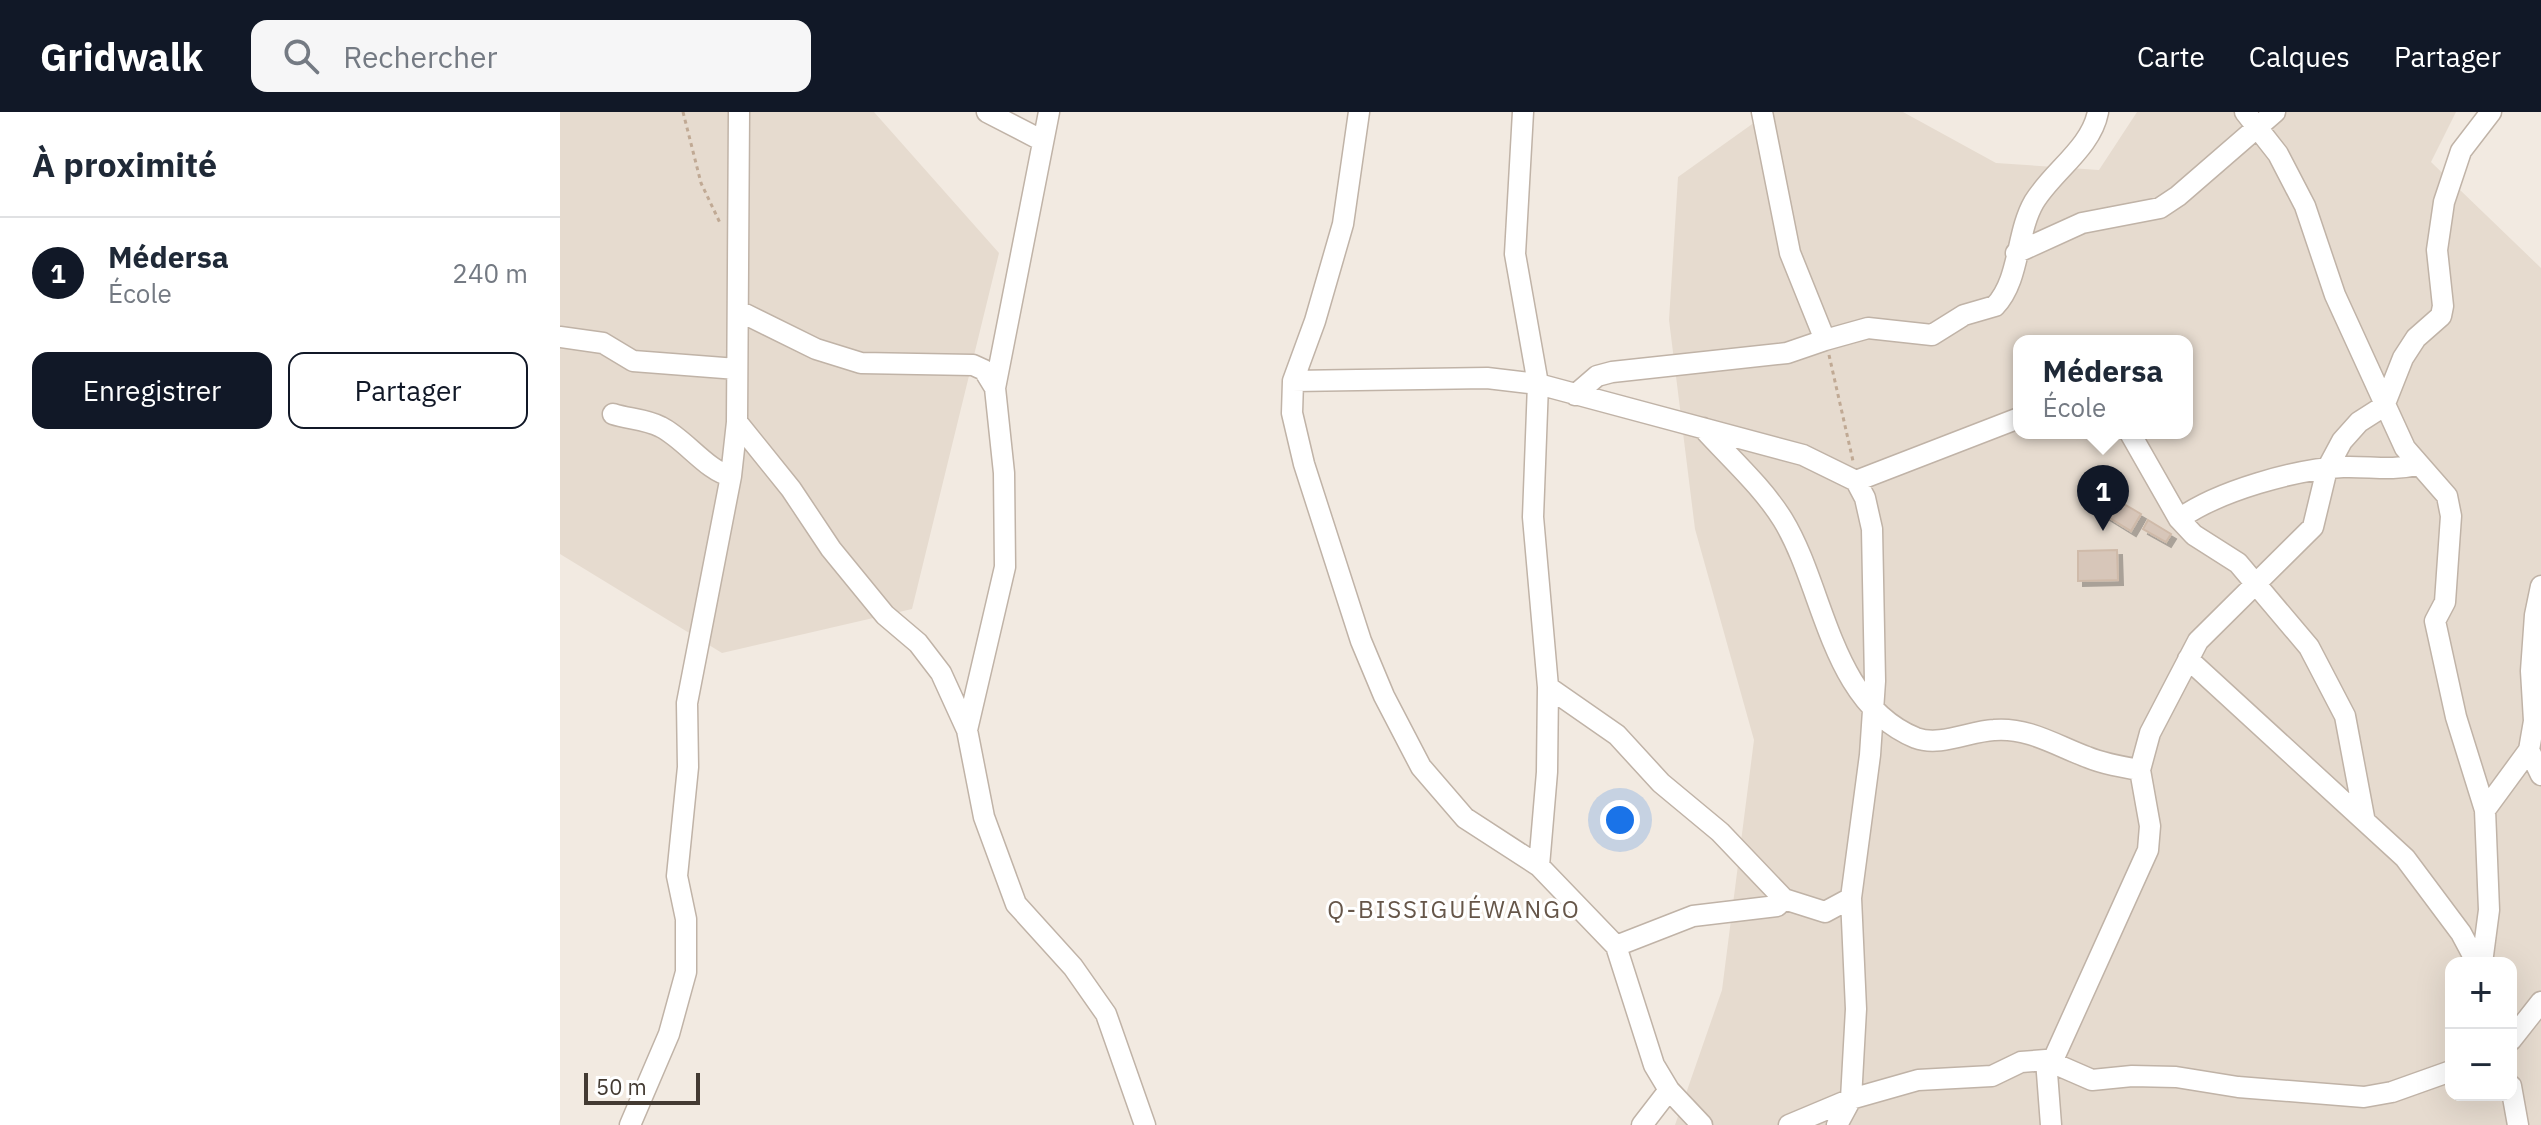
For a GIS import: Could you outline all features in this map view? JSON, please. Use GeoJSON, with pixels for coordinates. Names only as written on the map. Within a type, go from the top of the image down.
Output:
{"type":"FeatureCollection","features":[{"type":"Feature","properties":{"kind":"street"},"geometry":{"type":"LineString","coordinates":[[630,1125],[669,1034],[686,972],[686,919],[677,876],[688,767],[687,703],[731,476],[737,422],[739,112]]}},
{"type":"Feature","properties":{"kind":"street"},"geometry":{"type":"LineString","coordinates":[[987,112],[1043,141]]}},
{"type":"Feature","properties":{"kind":"street"},"geometry":{"type":"LineString","coordinates":[[967,730],[1005,567],[1004,473],[994,405],[995,388],[1049,112]]}},
{"type":"Feature","properties":{"kind":"street"},"geometry":{"type":"LineString","coordinates":[[1359,112],[1343,224],[1315,321],[1293,381],[1292,413],[1304,464],[1361,641],[1384,696],[1421,767],[1442,793],[1465,818],[1539,866],[1616,946],[1654,1065],[1669,1090],[1702,1125]]}},
{"type":"Feature","properties":{"kind":"street"},"geometry":{"type":"LineString","coordinates":[[1523,112],[1515,254],[1538,384],[1533,517],[1548,687],[1547,772],[1539,866]]}},
{"type":"Feature","properties":{"kind":"street"},"geometry":{"type":"LineString","coordinates":[[1762,112],[1790,253],[1825,340]]}},
{"type":"Feature","properties":{"kind":"street"},"geometry":{"type":"LineString","coordinates":[[1575,395],[1597,376],[1612,372],[1787,353],[1868,328],[1921,336],[1943,330],[1964,315],[1995,306],[2001,300],[2033,204],[2057,171],[2090,136],[2098,112]]}},
{"type":"Feature","properties":{"kind":"street"},"geometry":{"type":"LineString","coordinates":[[2016,253],[2082,223],[2160,208],[2178,196],[2252,119],[2275,112]]}},
{"type":"Feature","properties":{"kind":"street"},"geometry":{"type":"LineString","coordinates":[[2051,1125],[2050,1060],[2148,850],[2150,826],[2140,770],[2150,733],[2198,641],[2255,581],[2313,527],[2327,469],[2342,441],[2359,422],[2384,406],[2403,358],[2416,338],[2441,316],[2443,306],[2437,250],[2444,202],[2461,151],[2491,112]]}},
{"type":"Feature","properties":{"kind":"street"},"geometry":{"type":"LineString","coordinates":[[2252,119],[2305,206],[2335,295],[2384,406],[2417,465],[2447,496],[2451,516],[2445,602],[2435,621],[2463,743],[2485,810],[2489,910],[2481,957]]}},
{"type":"Feature","properties":{"kind":"street"},"geometry":{"type":"LineString","coordinates":[[739,311],[844,359],[878,366],[973,365],[984,370],[995,388]]}},
{"type":"Feature","properties":{"kind":"street"},"geometry":{"type":"LineString","coordinates":[[560,337],[603,343],[633,361],[737,369]]}},
{"type":"Feature","properties":{"kind":"street"},"geometry":{"type":"LineString","coordinates":[[1293,381],[1487,378],[1538,384],[1803,455],[1856,481],[1865,498],[1872,529],[1873,708],[1851,898],[1856,1009],[1851,1099],[1837,1125]]}},
{"type":"Feature","properties":{"kind":"street"},"geometry":{"type":"LineString","coordinates":[[613,414],[660,426],[703,457],[717,474],[731,476]]}},
{"type":"Feature","properties":{"kind":"street"},"geometry":{"type":"LineString","coordinates":[[1856,481],[2013,420]]}},
{"type":"Feature","properties":{"kind":"street"},"geometry":{"type":"LineString","coordinates":[[737,422],[791,489],[831,549],[885,615],[918,643],[941,673],[967,730],[984,817],[1016,904],[1073,967],[1106,1014],[1145,1125]]}},
{"type":"Feature","properties":{"kind":"street"},"geometry":{"type":"LineString","coordinates":[[1702,427],[1781,517],[1800,550],[1828,631],[1873,708],[1918,739],[1941,739],[1995,729],[2052,741],[2085,757],[2140,770]]}},
{"type":"Feature","properties":{"kind":"street"},"geometry":{"type":"LineString","coordinates":[[2133,439],[2179,519],[2194,535],[2238,563],[2255,581],[2294,625],[2334,690],[2345,716],[2364,817]]}},
{"type":"Feature","properties":{"kind":"street"},"geometry":{"type":"LineString","coordinates":[[2179,519],[2211,499],[2276,479],[2327,469],[2396,470],[2417,465]]}},
{"type":"Feature","properties":{"kind":"street"},"geometry":{"type":"LineString","coordinates":[[2485,810],[2529,750],[2534,721],[2531,671],[2535,615],[2541,586]]}},
{"type":"Feature","properties":{"kind":"street"},"geometry":{"type":"LineString","coordinates":[[2188,659],[2282,747],[2364,817],[2405,858],[2476,957]]}},
{"type":"Feature","properties":{"kind":"street"},"geometry":{"type":"LineString","coordinates":[[1548,687],[1617,735],[1661,783],[1720,832],[1784,899],[1825,912],[1851,898]]}},
{"type":"Feature","properties":{"kind":"street"},"geometry":{"type":"LineString","coordinates":[[2529,750],[2541,775]]}},
{"type":"Feature","properties":{"kind":"street"},"geometry":{"type":"LineString","coordinates":[[1616,946],[1685,918],[1777,906],[1784,899]]}},
{"type":"Feature","properties":{"kind":"street"},"geometry":{"type":"LineString","coordinates":[[2517,1032],[2541,1002]]}},
{"type":"Feature","properties":{"kind":"street"},"geometry":{"type":"LineString","coordinates":[[1789,1125],[1851,1099],[1918,1080],[1992,1076],[2021,1062],[2050,1060],[2075,1075],[2092,1080],[2132,1076],[2176,1077],[2238,1087],[2364,1097],[2392,1092],[2445,1073]]}},
{"type":"Feature","properties":{"kind":"street"},"geometry":{"type":"LineString","coordinates":[[1642,1125],[1669,1090]]}},
{"type":"Feature","properties":{"kind":"street"},"geometry":{"type":"LineString","coordinates":[[2514,1101],[2518,1125]]}},
{"type":"Feature","properties":{"kind":"path"},"geometry":{"type":"LineString","coordinates":[[683,112],[701,183],[716,220],[739,241]]}},
{"type":"Feature","properties":{"kind":"path"},"geometry":{"type":"LineString","coordinates":[[1825,340],[1844,410],[1856,481]]}},
{"type":"Feature","properties":{"kind":"shaded area"},"geometry":{"type":"Polygon","coordinates":[[[560,112],[874,112],[999,253],[912,609],[722,653],[560,554],[560,112]]]}},
{"type":"Feature","properties":{"kind":"shaded area"},"geometry":{"type":"Polygon","coordinates":[[[1769,112],[1903,112],[1996,163],[2099,170],[2137,112],[2456,112],[2431,162],[2541,268],[2541,1125],[1675,1125],[1722,990],[1754,740],[1695,529],[1669,320],[1678,177],[1769,112]]]}},
{"type":"Feature","properties":{"kind":"building"},"geometry":{"type":"Polygon","coordinates":[[[2105,493],[2141,514],[2131,531],[2095,509],[2105,493]]]}},
{"type":"Feature","properties":{"kind":"building"},"geometry":{"type":"Polygon","coordinates":[[[2148,520],[2171,534],[2166,542],[2143,529],[2148,520]]]}},
{"type":"Feature","properties":{"kind":"building"},"geometry":{"type":"Polygon","coordinates":[[[2117,550],[2118,580],[2078,581],[2078,551],[2117,550]]]}},
{"type":"Feature","properties":{"kind":"place","name":"Médersa"},"geometry":{"type":"Point","coordinates":[2103,531]}},
{"type":"Feature","properties":{"kind":"district","name":"Q-BISSIGUÉWANGO"},"geometry":{"type":"Point","coordinates":[1454,909]}}]}
